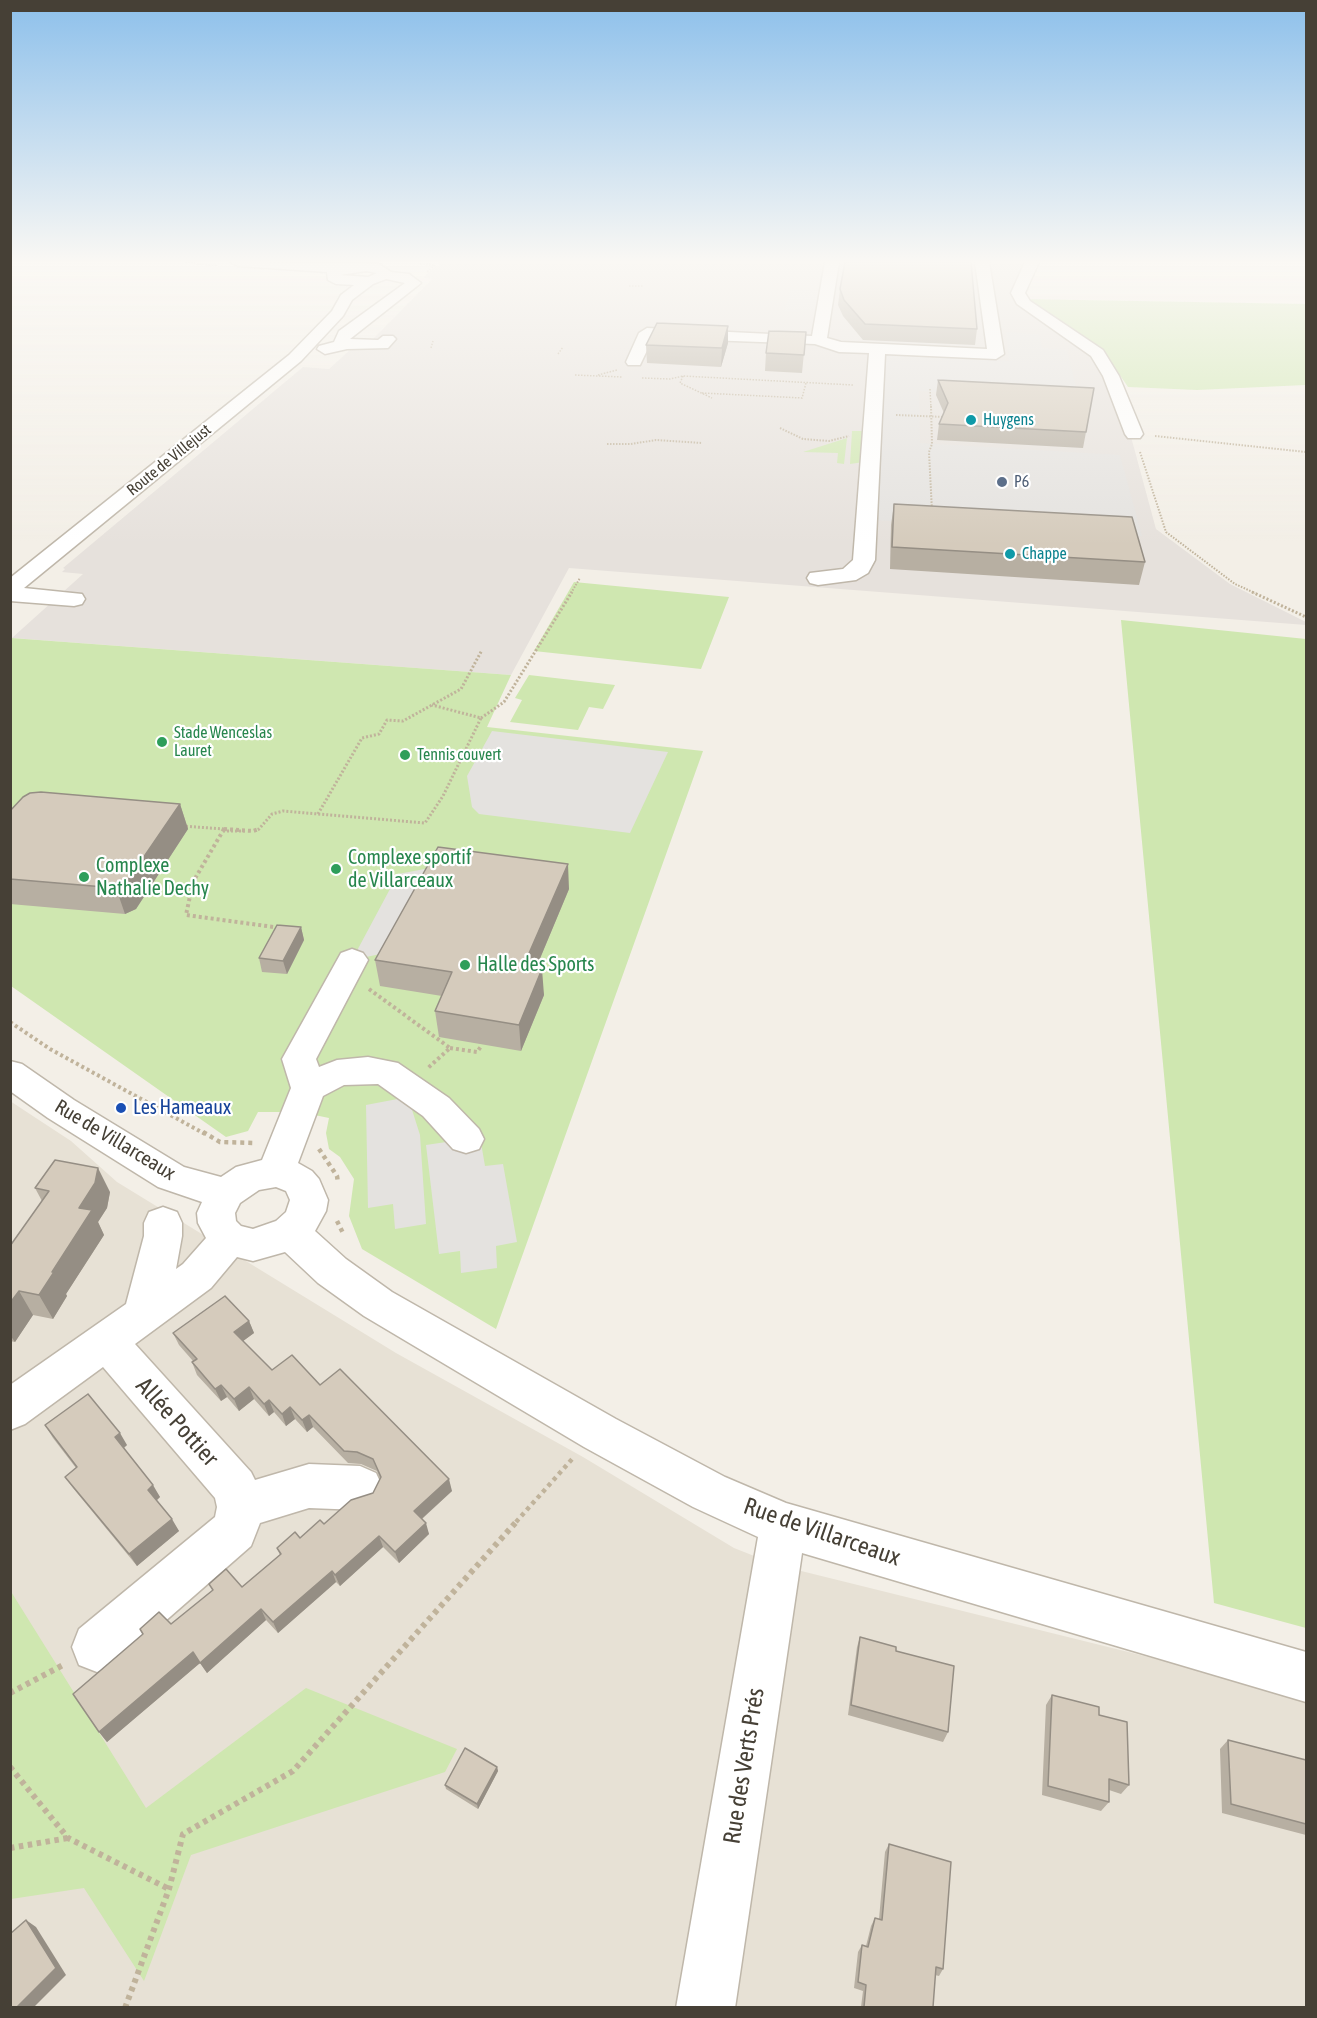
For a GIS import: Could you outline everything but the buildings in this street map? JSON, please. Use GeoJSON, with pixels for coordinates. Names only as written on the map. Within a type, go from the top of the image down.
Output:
{"type":"FeatureCollection","features":[{"type":"Feature","properties":{"kind":"street"},"geometry":{"type":"LineString","coordinates":[[295,358],[302,356]]}},
{"type":"Feature","properties":{"kind":"street"},"geometry":{"type":"LineString","coordinates":[[634,362],[637,356]]}},
{"type":"Feature","properties":{"kind":"street"},"geometry":{"type":"LineString","coordinates":[[818,578],[848,575],[860,568],[864,560],[876,356]]}},
{"type":"Feature","properties":{"kind":"street"},"geometry":{"type":"LineString","coordinates":[[1099,356],[1112,376],[1134,434]]}},
{"type":"Feature","properties":{"kind":"street","name":"Route de Villejust"},"geometry":{"type":"LineString","coordinates":[[10,589],[295,358]]}},
{"type":"Feature","properties":{"kind":"street"},"geometry":{"type":"LineString","coordinates":[[10,594],[74,599]]}},
{"type":"Feature","properties":{"kind":"street"},"geometry":{"type":"LineString","coordinates":[[309,1088],[299,1059],[349,966]]}},
{"type":"Feature","properties":{"kind":"street"},"geometry":{"type":"LineString","coordinates":[[281,1159],[289,1175],[299,1181],[306,1190],[309,1200],[307,1212],[300,1223],[278,1239],[252,1245],[230,1239],[217,1223],[216,1213],[226,1192],[281,1159],[309,1088],[337,1073],[368,1070],[386,1072],[436,1107],[466,1139]]}},
{"type":"Feature","properties":{"kind":"street","name":"Rue de Villarceaux"},"geometry":{"type":"LineString","coordinates":[[10,1073],[171,1177],[204,1188],[226,1192]]}},
{"type":"Feature","properties":{"kind":"street"},"geometry":{"type":"LineString","coordinates":[[143,1315],[156,1271],[163,1236],[163,1223]]}},
{"type":"Feature","properties":{"kind":"street","name":"Rue de Villarceaux"},"geometry":{"type":"LineString","coordinates":[[290,1232],[332,1271],[378,1304],[600,1434],[709,1492],[783,1524],[1306,1677]]}},
{"type":"Feature","properties":{"kind":"street"},"geometry":{"type":"LineString","coordinates":[[10,1410],[197,1276],[230,1239]]}},
{"type":"Feature","properties":{"kind":"street","name":"Allée Pottier"},"geometry":{"type":"LineString","coordinates":[[106,1341],[235,1486],[240,1507]]}},
{"type":"Feature","properties":{"kind":"street"},"geometry":{"type":"LineString","coordinates":[[97,1647],[235,1530],[240,1507],[309,1486],[360,1488]]}},
{"type":"Feature","properties":{"kind":"street","name":"Rue des Verts Prés"},"geometry":{"type":"LineString","coordinates":[[705,2007],[783,1524]]}},
{"type":"Feature","properties":{"kind":"path"},"geometry":{"type":"LineString","coordinates":[[574,375],[628,377]]}},
{"type":"Feature","properties":{"kind":"path"},"geometry":{"type":"LineString","coordinates":[[639,378],[670,379],[683,376],[874,386]]}},
{"type":"Feature","properties":{"kind":"path"},"geometry":{"type":"LineString","coordinates":[[683,376],[680,384],[712,398]]}},
{"type":"Feature","properties":{"kind":"path"},"geometry":{"type":"LineString","coordinates":[[702,393],[802,398],[806,383]]}},
{"type":"Feature","properties":{"kind":"path"},"geometry":{"type":"LineString","coordinates":[[930,389],[932,444],[929,452],[932,513]]}},
{"type":"Feature","properties":{"kind":"path"},"geometry":{"type":"LineString","coordinates":[[873,414],[948,417]]}},
{"type":"Feature","properties":{"kind":"path"},"geometry":{"type":"LineString","coordinates":[[780,428],[803,439],[829,441],[850,436]]}},
{"type":"Feature","properties":{"kind":"path"},"geometry":{"type":"LineString","coordinates":[[1306,452],[1134,434],[1166,532],[1235,584],[1306,617]]}},
{"type":"Feature","properties":{"kind":"path"},"geometry":{"type":"LineString","coordinates":[[607,444],[631,444],[656,440],[702,443]]}},
{"type":"Feature","properties":{"kind":"path"},"geometry":{"type":"LineString","coordinates":[[177,825],[253,831],[259,830],[272,814],[277,812],[425,823],[442,796],[481,718],[504,702],[580,578]]}},
{"type":"Feature","properties":{"kind":"path"},"geometry":{"type":"LineString","coordinates":[[318,814],[362,738],[379,734],[387,720],[403,722],[461,688],[482,650]]}},
{"type":"Feature","properties":{"kind":"path"},"geometry":{"type":"LineString","coordinates":[[432,705],[481,718]]}},
{"type":"Feature","properties":{"kind":"path"},"geometry":{"type":"LineString","coordinates":[[224,830],[193,882],[186,915],[284,928]]}},
{"type":"Feature","properties":{"kind":"path"},"geometry":{"type":"LineString","coordinates":[[349,966],[450,1048],[477,1052],[482,1045]]}},
{"type":"Feature","properties":{"kind":"path"},"geometry":{"type":"LineString","coordinates":[[10,1022],[50,1049],[220,1142],[281,1159],[315,1144],[337,1176],[339,1188]]}},
{"type":"Feature","properties":{"kind":"path"},"geometry":{"type":"LineString","coordinates":[[426,1071],[450,1048]]}},
{"type":"Feature","properties":{"kind":"path"},"geometry":{"type":"LineString","coordinates":[[338,1211],[337,1223],[349,1244]]}},
{"type":"Feature","properties":{"kind":"path"},"geometry":{"type":"LineString","coordinates":[[125,2007],[169,1889],[183,1834],[293,1771],[577,1454],[600,1434]]}},
{"type":"Feature","properties":{"kind":"path"},"geometry":{"type":"LineString","coordinates":[[10,1693],[97,1647]]}},
{"type":"Feature","properties":{"kind":"path"},"geometry":{"type":"LineString","coordinates":[[10,1767],[68,1838],[169,1889]]}},
{"type":"Feature","properties":{"kind":"path"},"geometry":{"type":"LineString","coordinates":[[10,1848],[68,1838]]}},
{"type":"Feature","properties":{"kind":"shaded area"},"geometry":{"type":"Polygon","coordinates":[[[343,356],[1093,356],[1105,375],[1130,433],[1156,529],[1230,584],[1306,622],[1306,625],[569,568],[511,675],[12,638],[83,574],[62,572],[65,569],[63,568],[303,367],[329,369],[343,356]]]}},
{"type":"Feature","properties":{"kind":"shaded area","name":"P6"},"geometry":{"type":"Polygon","coordinates":[[[886,356],[1009,361],[1009,356],[1069,356],[1079,399],[919,391],[920,443],[1120,455],[1142,536],[873,520],[886,356]]]}},
{"type":"Feature","properties":{"kind":"shaded area"},"geometry":{"type":"Polygon","coordinates":[[[492,731],[668,752],[630,833],[479,814],[472,807],[467,776],[492,731]]]}},
{"type":"Feature","properties":{"kind":"shaded area"},"geometry":{"type":"Polygon","coordinates":[[[430,868],[385,953],[352,960],[398,874],[430,868]]]}},
{"type":"Feature","properties":{"kind":"shaded area"},"geometry":{"type":"Polygon","coordinates":[[[408,1097],[420,1135],[426,1224],[395,1229],[393,1204],[368,1208],[366,1105],[408,1097]]]}},
{"type":"Feature","properties":{"kind":"shaded area"},"geometry":{"type":"Polygon","coordinates":[[[10,1101],[71,1141],[117,1182],[396,1353],[583,1457],[734,1548],[777,1565],[1306,1696],[1306,2007],[11,2007],[10,1101]]]}},
{"type":"Feature","properties":{"kind":"shaded area"},"geometry":{"type":"Polygon","coordinates":[[[480,1137],[485,1166],[503,1164],[517,1242],[496,1246],[497,1268],[461,1273],[460,1251],[439,1254],[426,1145],[480,1137]]]}},
{"type":"Feature","properties":{"kind":"green space"},"geometry":{"type":"Polygon","coordinates":[[[1099,356],[1306,356],[1306,385],[1197,390],[1128,387],[1115,368],[1099,356]]]}},
{"type":"Feature","properties":{"kind":"green space"},"geometry":{"type":"Polygon","coordinates":[[[852,431],[865,431],[864,462],[850,464],[852,431]]]}},
{"type":"Feature","properties":{"kind":"green space"},"geometry":{"type":"Polygon","coordinates":[[[847,438],[844,464],[837,463],[838,453],[803,452],[847,438]]]}},
{"type":"Feature","properties":{"kind":"green space"},"geometry":{"type":"Polygon","coordinates":[[[574,582],[729,597],[701,669],[534,651],[574,582]]]}},
{"type":"Feature","properties":{"kind":"green space"},"geometry":{"type":"Polygon","coordinates":[[[1121,620],[1306,639],[1306,1628],[1214,1603],[1121,620]]]}},
{"type":"Feature","properties":{"kind":"green space","name":"Complexe sportif de Villarceaux"},"geometry":{"type":"Polygon","coordinates":[[[11,638],[511,675],[487,727],[703,751],[496,1329],[362,1249],[349,1216],[354,1179],[340,1157],[329,1149],[326,1133],[329,1118],[300,1112],[258,1112],[248,1131],[226,1137],[11,986],[11,638]]]}},
{"type":"Feature","properties":{"kind":"green space"},"geometry":{"type":"Polygon","coordinates":[[[529,675],[615,685],[603,709],[589,707],[578,730],[510,722],[522,700],[515,698],[529,675]]]}},
{"type":"Feature","properties":{"kind":"green space"},"geometry":{"type":"Polygon","coordinates":[[[10,1590],[146,1808],[306,1688],[457,1749],[445,1772],[191,1855],[144,1981],[84,1888],[11,1899],[10,1590]]]}},
{"type":"Feature","properties":{"kind":"place","name":"Huygens"},"geometry":{"type":"Point","coordinates":[971,420]}},
{"type":"Feature","properties":{"kind":"place","name":"P6"},"geometry":{"type":"Point","coordinates":[1002,482]}},
{"type":"Feature","properties":{"kind":"place","name":"Chappe"},"geometry":{"type":"Point","coordinates":[1010,554]}},
{"type":"Feature","properties":{"kind":"place","name":"Stade Wenceslas Lauret"},"geometry":{"type":"Point","coordinates":[162,742]}},
{"type":"Feature","properties":{"kind":"place","name":"Tennis couvert"},"geometry":{"type":"Point","coordinates":[405,755]}},
{"type":"Feature","properties":{"kind":"place","name":"Complexe sportif de Villarceaux"},"geometry":{"type":"Point","coordinates":[336,869]}},
{"type":"Feature","properties":{"kind":"place","name":"Complexe Nathalie Dechy"},"geometry":{"type":"Point","coordinates":[84,877]}},
{"type":"Feature","properties":{"kind":"place","name":"Halle des Sports"},"geometry":{"type":"Point","coordinates":[465,965]}},
{"type":"Feature","properties":{"kind":"place","name":"Les Hameaux"},"geometry":{"type":"Point","coordinates":[121,1108]}}]}
